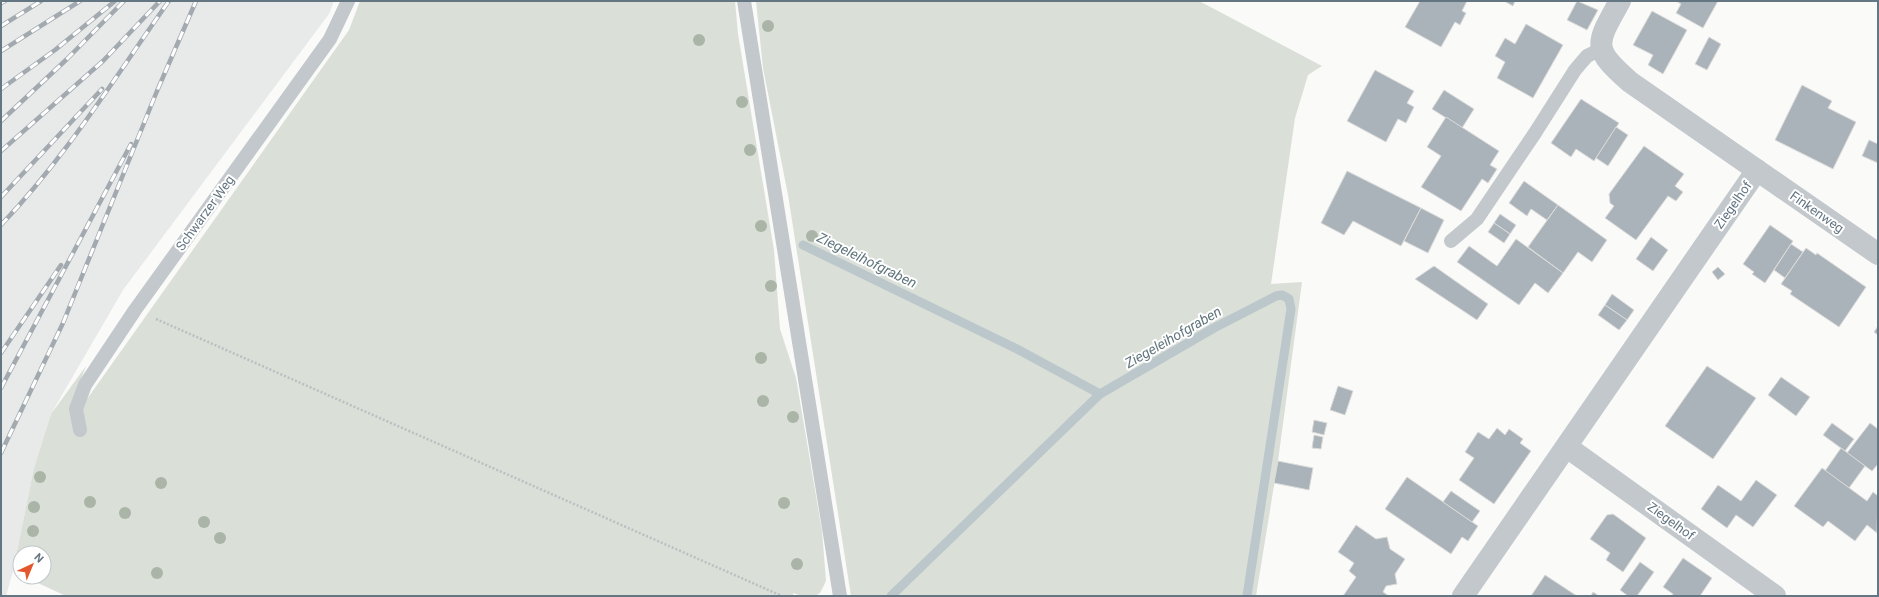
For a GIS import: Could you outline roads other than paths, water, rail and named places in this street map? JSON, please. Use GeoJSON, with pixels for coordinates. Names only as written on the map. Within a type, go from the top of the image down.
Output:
{"type":"FeatureCollection","features":[{"type":"Feature","properties":{"kind":"street"},"geometry":{"type":"LineString","coordinates":[[1601,49],[1603,32],[1620,1]]}},
{"type":"Feature","properties":{"kind":"street","name":"Ziegelhof"},"geometry":{"type":"LineString","coordinates":[[1463,596],[1757,170],[1630,82],[1611,65],[1601,49]]}},
{"type":"Feature","properties":{"kind":"street","name":"Finkenweg"},"geometry":{"type":"LineString","coordinates":[[1757,170],[1878,254]]}},
{"type":"Feature","properties":{"kind":"street","name":"Ziegelhof"},"geometry":{"type":"LineString","coordinates":[[1566,446],[1775,596]]}},
{"type":"Feature","properties":{"kind":"lane","name":"Schwarzer Weg"},"geometry":{"type":"LineString","coordinates":[[80,430],[76,410],[85,385],[135,310],[330,39],[348,1]]}},
{"type":"Feature","properties":{"kind":"lane"},"geometry":{"type":"LineString","coordinates":[[744,1],[840,596]]}},
{"type":"Feature","properties":{"kind":"lane"},"geometry":{"type":"LineString","coordinates":[[1451,241],[1477,219],[1535,134],[1575,70],[1587,56],[1601,49]]}},
{"type":"Feature","properties":{"kind":"waterway","name":"Ziegeleihofgraben"},"geometry":{"type":"LineString","coordinates":[[803,245],[1017,349],[1100,394],[1214,328],[1276,296],[1282,295],[1289,299],[1291,309],[1247,596]]}},
{"type":"Feature","properties":{"kind":"waterway"},"geometry":{"type":"LineString","coordinates":[[891,596],[1100,394]]}},
{"type":"Feature","properties":{"kind":"railway"},"geometry":{"type":"LineString","coordinates":[[1,3],[5,1]]}},
{"type":"Feature","properties":{"kind":"railway"},"geometry":{"type":"LineString","coordinates":[[1,26],[41,1]]}},
{"type":"Feature","properties":{"kind":"railway"},"geometry":{"type":"LineString","coordinates":[[1,51],[80,1]]}},
{"type":"Feature","properties":{"kind":"railway"},"geometry":{"type":"LineString","coordinates":[[1,89],[55,50],[115,1]]}},
{"type":"Feature","properties":{"kind":"railway"},"geometry":{"type":"LineString","coordinates":[[1,121],[67,59],[124,1]]}},
{"type":"Feature","properties":{"kind":"railway"},"geometry":{"type":"LineString","coordinates":[[1,151],[103,61],[160,1]]}},
{"type":"Feature","properties":{"kind":"railway"},"geometry":{"type":"LineString","coordinates":[[1,225],[47,172],[89,116],[169,1]]}},
{"type":"Feature","properties":{"kind":"railway"},"geometry":{"type":"LineString","coordinates":[[1,453],[63,323],[157,91],[196,1]]}},
{"type":"Feature","properties":{"kind":"railway"},"geometry":{"type":"LineString","coordinates":[[1,197],[102,89]]}},
{"type":"Feature","properties":{"kind":"railway"},"geometry":{"type":"LineString","coordinates":[[1,388],[131,144]]}},
{"type":"Feature","properties":{"kind":"railway"},"geometry":{"type":"LineString","coordinates":[[1,353],[61,265]]}}]}
